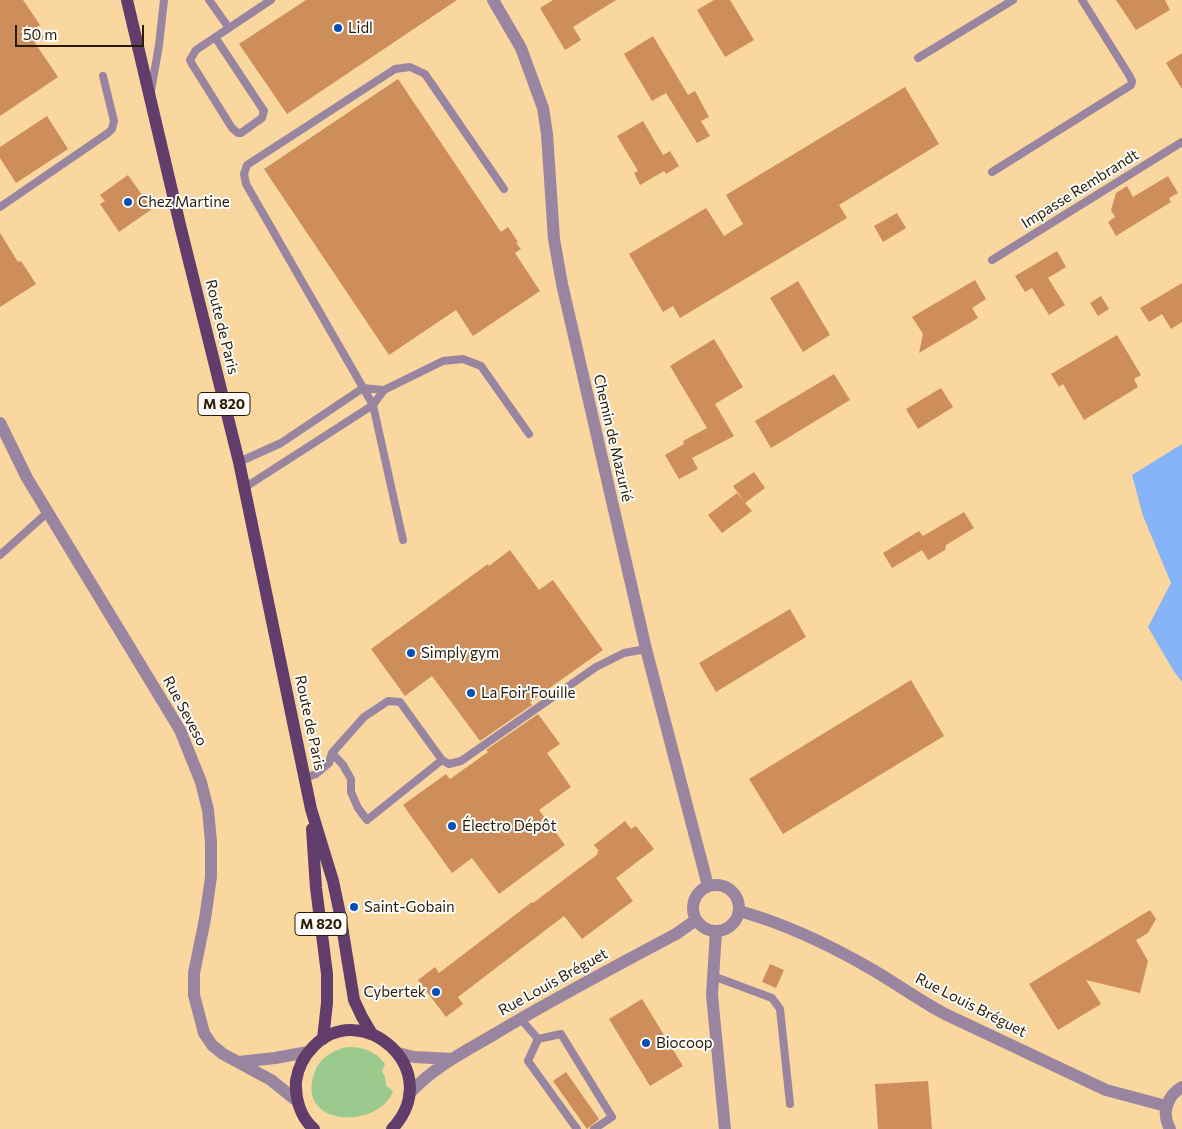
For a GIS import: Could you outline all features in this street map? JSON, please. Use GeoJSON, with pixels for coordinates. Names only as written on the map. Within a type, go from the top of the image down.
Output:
{"type":"FeatureCollection","features":[{"type":"Feature","properties":{"kind":"main road","name":"Route de Paris"},"geometry":{"type":"LineString","coordinates":[[127,0],[239,462],[304,778],[311,809],[333,881],[354,1000],[372,1034]]}},
{"type":"Feature","properties":{"kind":"main road","name":"Route de Paris"},"geometry":{"type":"LineString","coordinates":[[311,809],[316,888],[327,974],[327,1003],[323,1039]]}},
{"type":"Feature","properties":{"kind":"main road"},"geometry":{"type":"LineString","coordinates":[[314,1129],[302,1115],[297,1101],[297,1075],[301,1063],[308,1052],[323,1039],[347,1031],[360,1031],[382,1038],[398,1053],[408,1072],[409,1094],[403,1114],[392,1129]]}},
{"type":"Feature","properties":{"kind":"street","name":"Chemin de Mazurié"},"geometry":{"type":"LineString","coordinates":[[493,0],[521,48],[543,108],[547,134],[554,239],[562,284],[646,649],[708,886]]}},
{"type":"Feature","properties":{"kind":"street","name":"Rue Seveso"},"geometry":{"type":"LineString","coordinates":[[0,423],[28,478],[180,730],[192,758],[208,810],[211,842],[211,877],[206,919],[194,973],[194,995],[204,1033],[212,1045],[223,1054],[271,1080],[297,1101]]}},
{"type":"Feature","properties":{"kind":"street"},"geometry":{"type":"LineString","coordinates":[[716,884],[730,890],[736,896],[739,911],[731,925],[716,931],[708,930],[701,926],[696,920],[692,907],[694,900],[702,889],[716,884]]}},
{"type":"Feature","properties":{"kind":"street","name":"Rue Louis Bréguet"},"geometry":{"type":"LineString","coordinates":[[739,911],[778,923],[810,936],[874,971],[945,1014],[1106,1090],[1166,1106]]}},
{"type":"Feature","properties":{"kind":"street","name":"Rue Louis Bréguet"},"geometry":{"type":"LineString","coordinates":[[409,1094],[421,1081],[452,1059],[520,1018],[676,934],[696,920]]}},
{"type":"Feature","properties":{"kind":"street"},"geometry":{"type":"LineString","coordinates":[[716,931],[712,995],[726,1129]]}},
{"type":"Feature","properties":{"kind":"street"},"geometry":{"type":"LineString","coordinates":[[239,1062],[308,1052]]}},
{"type":"Feature","properties":{"kind":"street"},"geometry":{"type":"LineString","coordinates":[[398,1053],[414,1057],[452,1059]]}},
{"type":"Feature","properties":{"kind":"street"},"geometry":{"type":"LineString","coordinates":[[1170,1129],[1165,1114],[1167,1102],[1173,1093],[1182,1087]]}},
{"type":"Feature","properties":{"kind":"lane"},"geometry":{"type":"LineString","coordinates":[[150,95],[159,45],[164,0]]}},
{"type":"Feature","properties":{"kind":"lane"},"geometry":{"type":"LineString","coordinates":[[208,0],[228,28]]}},
{"type":"Feature","properties":{"kind":"lane"},"geometry":{"type":"LineString","coordinates":[[918,58],[1013,0]]}},
{"type":"Feature","properties":{"kind":"lane"},"geometry":{"type":"LineString","coordinates":[[992,172],[1130,85],[1132,81],[1129,74],[1082,0]]}},
{"type":"Feature","properties":{"kind":"lane"},"geometry":{"type":"LineString","coordinates":[[215,37],[264,111],[262,118],[241,133],[232,128],[190,60],[196,50],[267,1]]}},
{"type":"Feature","properties":{"kind":"lane"},"geometry":{"type":"LineString","coordinates":[[403,540],[373,405],[246,184],[244,174],[247,165],[395,68],[410,67],[425,74],[504,189]]}},
{"type":"Feature","properties":{"kind":"lane"},"geometry":{"type":"LineString","coordinates":[[0,208],[112,129],[114,121],[103,76]]}},
{"type":"Feature","properties":{"kind":"lane","name":"Impasse Rembrandt"},"geometry":{"type":"LineString","coordinates":[[992,260],[1182,142]]}},
{"type":"Feature","properties":{"kind":"lane"},"geometry":{"type":"LineString","coordinates":[[244,488],[373,405],[384,390],[443,361],[463,359],[482,366],[530,434]]}},
{"type":"Feature","properties":{"kind":"lane"},"geometry":{"type":"LineString","coordinates":[[239,462],[282,443],[363,388],[384,390]]}},
{"type":"Feature","properties":{"kind":"lane"},"geometry":{"type":"LineString","coordinates":[[0,555],[48,512]]}},
{"type":"Feature","properties":{"kind":"lane"},"geometry":{"type":"LineString","coordinates":[[304,778],[316,774],[329,763],[332,753],[364,717],[388,701],[400,702],[442,760],[449,764],[461,761],[596,667],[624,653],[646,649]]}},
{"type":"Feature","properties":{"kind":"lane"},"geometry":{"type":"LineString","coordinates":[[332,753],[351,778],[352,792],[358,808],[367,820],[442,760]]}},
{"type":"Feature","properties":{"kind":"lane"},"geometry":{"type":"LineString","coordinates":[[713,976],[772,998],[780,1010],[790,1104]]}},
{"type":"Feature","properties":{"kind":"lane"},"geometry":{"type":"LineString","coordinates":[[520,1018],[538,1039]]}},
{"type":"Feature","properties":{"kind":"lane"},"geometry":{"type":"LineString","coordinates":[[538,1039],[561,1034],[612,1116],[594,1129]]}},
{"type":"Feature","properties":{"kind":"lane"},"geometry":{"type":"LineString","coordinates":[[538,1039],[528,1061],[577,1129]]}},
{"type":"Feature","properties":{"kind":"green space"},"geometry":{"type":"Polygon","coordinates":[[[348,1047],[369,1051],[377,1056],[385,1064],[382,1071],[386,1086],[393,1091],[385,1103],[373,1112],[358,1117],[342,1117],[328,1113],[317,1105],[312,1092],[314,1074],[319,1063],[337,1050],[348,1047]]]}},
{"type":"Feature","properties":{"kind":"water"},"geometry":{"type":"Polygon","coordinates":[[[1182,444],[1182,682],[1148,627],[1171,583],[1143,516],[1132,475],[1182,444]]]}},
{"type":"Feature","properties":{"kind":"building"},"geometry":{"type":"Polygon","coordinates":[[[0,0],[23,0],[40,25],[37,27],[44,37],[35,43],[58,77],[0,116],[0,0]]]}},
{"type":"Feature","properties":{"kind":"building"},"geometry":{"type":"Polygon","coordinates":[[[306,0],[457,0],[287,114],[239,44],[306,0]]]}},
{"type":"Feature","properties":{"kind":"building"},"geometry":{"type":"Polygon","coordinates":[[[553,0],[616,0],[573,27],[581,40],[565,50],[540,8],[553,0]]]}},
{"type":"Feature","properties":{"kind":"building"},"geometry":{"type":"Polygon","coordinates":[[[714,0],[730,0],[754,40],[725,57],[697,10],[714,0]]]}},
{"type":"Feature","properties":{"kind":"building"},"geometry":{"type":"Polygon","coordinates":[[[1116,0],[1165,0],[1170,10],[1136,30],[1116,0]]]}},
{"type":"Feature","properties":{"kind":"building"},"geometry":{"type":"Polygon","coordinates":[[[653,36],[688,95],[695,91],[709,117],[701,121],[710,136],[697,143],[666,93],[652,101],[624,54],[653,36]]]}},
{"type":"Feature","properties":{"kind":"building"},"geometry":{"type":"Polygon","coordinates":[[[1182,53],[1182,89],[1166,63],[1182,53]]]}},
{"type":"Feature","properties":{"kind":"building"},"geometry":{"type":"Polygon","coordinates":[[[398,79],[501,232],[508,227],[521,249],[515,253],[540,291],[473,336],[456,310],[389,355],[264,169],[398,79]]]}},
{"type":"Feature","properties":{"kind":"building"},"geometry":{"type":"Polygon","coordinates":[[[905,87],[939,144],[839,205],[847,218],[680,318],[673,306],[663,312],[629,254],[706,208],[724,236],[743,224],[726,195],[905,87]]]}},
{"type":"Feature","properties":{"kind":"building"},"geometry":{"type":"Polygon","coordinates":[[[47,116],[68,149],[16,183],[0,158],[0,147],[47,116]]]}},
{"type":"Feature","properties":{"kind":"building"},"geometry":{"type":"Polygon","coordinates":[[[643,121],[663,155],[670,151],[679,166],[666,174],[664,171],[640,185],[634,173],[638,171],[617,136],[643,121]]]}},
{"type":"Feature","properties":{"kind":"building"},"geometry":{"type":"Polygon","coordinates":[[[128,175],[152,209],[119,232],[100,204],[105,201],[100,195],[128,175]]]}},
{"type":"Feature","properties":{"kind":"building"},"geometry":{"type":"Polygon","coordinates":[[[1168,176],[1178,193],[1169,198],[1171,202],[1116,236],[1108,222],[1115,217],[1111,210],[1116,193],[1127,186],[1133,197],[1168,176]]]}},
{"type":"Feature","properties":{"kind":"building"},"geometry":{"type":"Polygon","coordinates":[[[897,213],[906,228],[883,242],[874,226],[897,213]]]}},
{"type":"Feature","properties":{"kind":"building"},"geometry":{"type":"Polygon","coordinates":[[[0,233],[18,262],[21,261],[36,284],[0,307],[0,233]]]}},
{"type":"Feature","properties":{"kind":"building"},"geometry":{"type":"Polygon","coordinates":[[[1057,251],[1066,267],[1048,278],[1065,305],[1049,315],[1032,288],[1025,292],[1015,276],[1057,251]]]}},
{"type":"Feature","properties":{"kind":"building"},"geometry":{"type":"Polygon","coordinates":[[[975,280],[986,299],[972,308],[978,318],[919,353],[923,334],[912,317],[975,280]]]}},
{"type":"Feature","properties":{"kind":"building"},"geometry":{"type":"Polygon","coordinates":[[[798,281],[830,335],[803,352],[770,298],[798,281]]]}},
{"type":"Feature","properties":{"kind":"building"},"geometry":{"type":"Polygon","coordinates":[[[1182,283],[1182,322],[1171,329],[1162,314],[1149,322],[1140,308],[1182,283]]]}},
{"type":"Feature","properties":{"kind":"building"},"geometry":{"type":"Polygon","coordinates":[[[1101,296],[1109,309],[1098,316],[1090,303],[1101,296]]]}},
{"type":"Feature","properties":{"kind":"building"},"geometry":{"type":"Polygon","coordinates":[[[1117,335],[1141,375],[1134,379],[1138,387],[1084,420],[1063,384],[1059,387],[1051,374],[1117,335]]]}},
{"type":"Feature","properties":{"kind":"building"},"geometry":{"type":"Polygon","coordinates":[[[714,339],[743,387],[715,404],[734,436],[692,458],[698,469],[679,479],[665,455],[684,444],[683,441],[707,428],[670,366],[714,339]]]}},
{"type":"Feature","properties":{"kind":"building"},"geometry":{"type":"Polygon","coordinates":[[[834,374],[850,400],[771,448],[755,421],[834,374]]]}},
{"type":"Feature","properties":{"kind":"building"},"geometry":{"type":"Polygon","coordinates":[[[941,388],[953,407],[918,429],[906,409],[941,388]]]}},
{"type":"Feature","properties":{"kind":"building"},"geometry":{"type":"Polygon","coordinates":[[[754,472],[765,488],[745,503],[752,511],[722,533],[708,515],[737,493],[744,501],[733,486],[754,472]]]}},
{"type":"Feature","properties":{"kind":"building"},"geometry":{"type":"Polygon","coordinates":[[[964,512],[974,528],[946,545],[945,550],[928,560],[922,550],[892,568],[883,553],[919,531],[923,536],[964,512]]]}},
{"type":"Feature","properties":{"kind":"building"},"geometry":{"type":"Polygon","coordinates":[[[510,550],[539,590],[553,580],[603,650],[530,702],[532,705],[480,741],[432,676],[405,696],[371,649],[510,550]]]}},
{"type":"Feature","properties":{"kind":"building"},"geometry":{"type":"Polygon","coordinates":[[[790,609],[806,637],[716,692],[699,663],[790,609]]]}},
{"type":"Feature","properties":{"kind":"building"},"geometry":{"type":"Polygon","coordinates":[[[911,680],[944,736],[783,834],[749,779],[911,680]]]}},
{"type":"Feature","properties":{"kind":"building"},"geometry":{"type":"Polygon","coordinates":[[[538,714],[560,744],[547,753],[571,787],[539,810],[565,845],[499,894],[472,858],[452,873],[403,805],[446,774],[450,779],[488,752],[486,750],[538,714]]]}},
{"type":"Feature","properties":{"kind":"building"},"geometry":{"type":"Polygon","coordinates":[[[625,821],[631,829],[636,826],[654,849],[616,878],[633,901],[582,939],[564,916],[458,997],[463,1004],[446,1017],[418,980],[435,967],[439,973],[598,854],[597,852],[599,851],[594,845],[625,821]]]}},
{"type":"Feature","properties":{"kind":"building"},"geometry":{"type":"Polygon","coordinates":[[[1150,910],[1156,919],[1148,933],[1136,940],[1148,961],[1140,993],[1086,980],[1101,1004],[1058,1030],[1029,984],[1150,910]]]}},
{"type":"Feature","properties":{"kind":"building"},"geometry":{"type":"Polygon","coordinates":[[[770,964],[784,970],[776,988],[762,982],[770,964]]]}},
{"type":"Feature","properties":{"kind":"building","name":"Biocoop"},"geometry":{"type":"Polygon","coordinates":[[[642,999],[683,1066],[650,1086],[609,1019],[642,999]]]}},
{"type":"Feature","properties":{"kind":"building"},"geometry":{"type":"Polygon","coordinates":[[[566,1072],[599,1119],[587,1129],[553,1081],[566,1072]]]}},
{"type":"Feature","properties":{"kind":"building"},"geometry":{"type":"Polygon","coordinates":[[[928,1081],[932,1129],[878,1129],[875,1084],[928,1081]]]}},
{"type":"Feature","properties":{"kind":"place","name":"Lidl"},"geometry":{"type":"Point","coordinates":[338,28]}},
{"type":"Feature","properties":{"kind":"place","name":"Chez Martine"},"geometry":{"type":"Point","coordinates":[128,202]}},
{"type":"Feature","properties":{"kind":"place","name":"Simply gym"},"geometry":{"type":"Point","coordinates":[411,653]}},
{"type":"Feature","properties":{"kind":"place","name":"La Foir'Fouille"},"geometry":{"type":"Point","coordinates":[471,693]}},
{"type":"Feature","properties":{"kind":"place","name":"Électro Dépôt"},"geometry":{"type":"Point","coordinates":[452,826]}},
{"type":"Feature","properties":{"kind":"place","name":"Saint-Gobain"},"geometry":{"type":"Point","coordinates":[354,907]}},
{"type":"Feature","properties":{"kind":"place","name":"Cybertek"},"geometry":{"type":"Point","coordinates":[436,992]}},
{"type":"Feature","properties":{"kind":"place","name":"Biocoop"},"geometry":{"type":"Point","coordinates":[646,1043]}}]}
